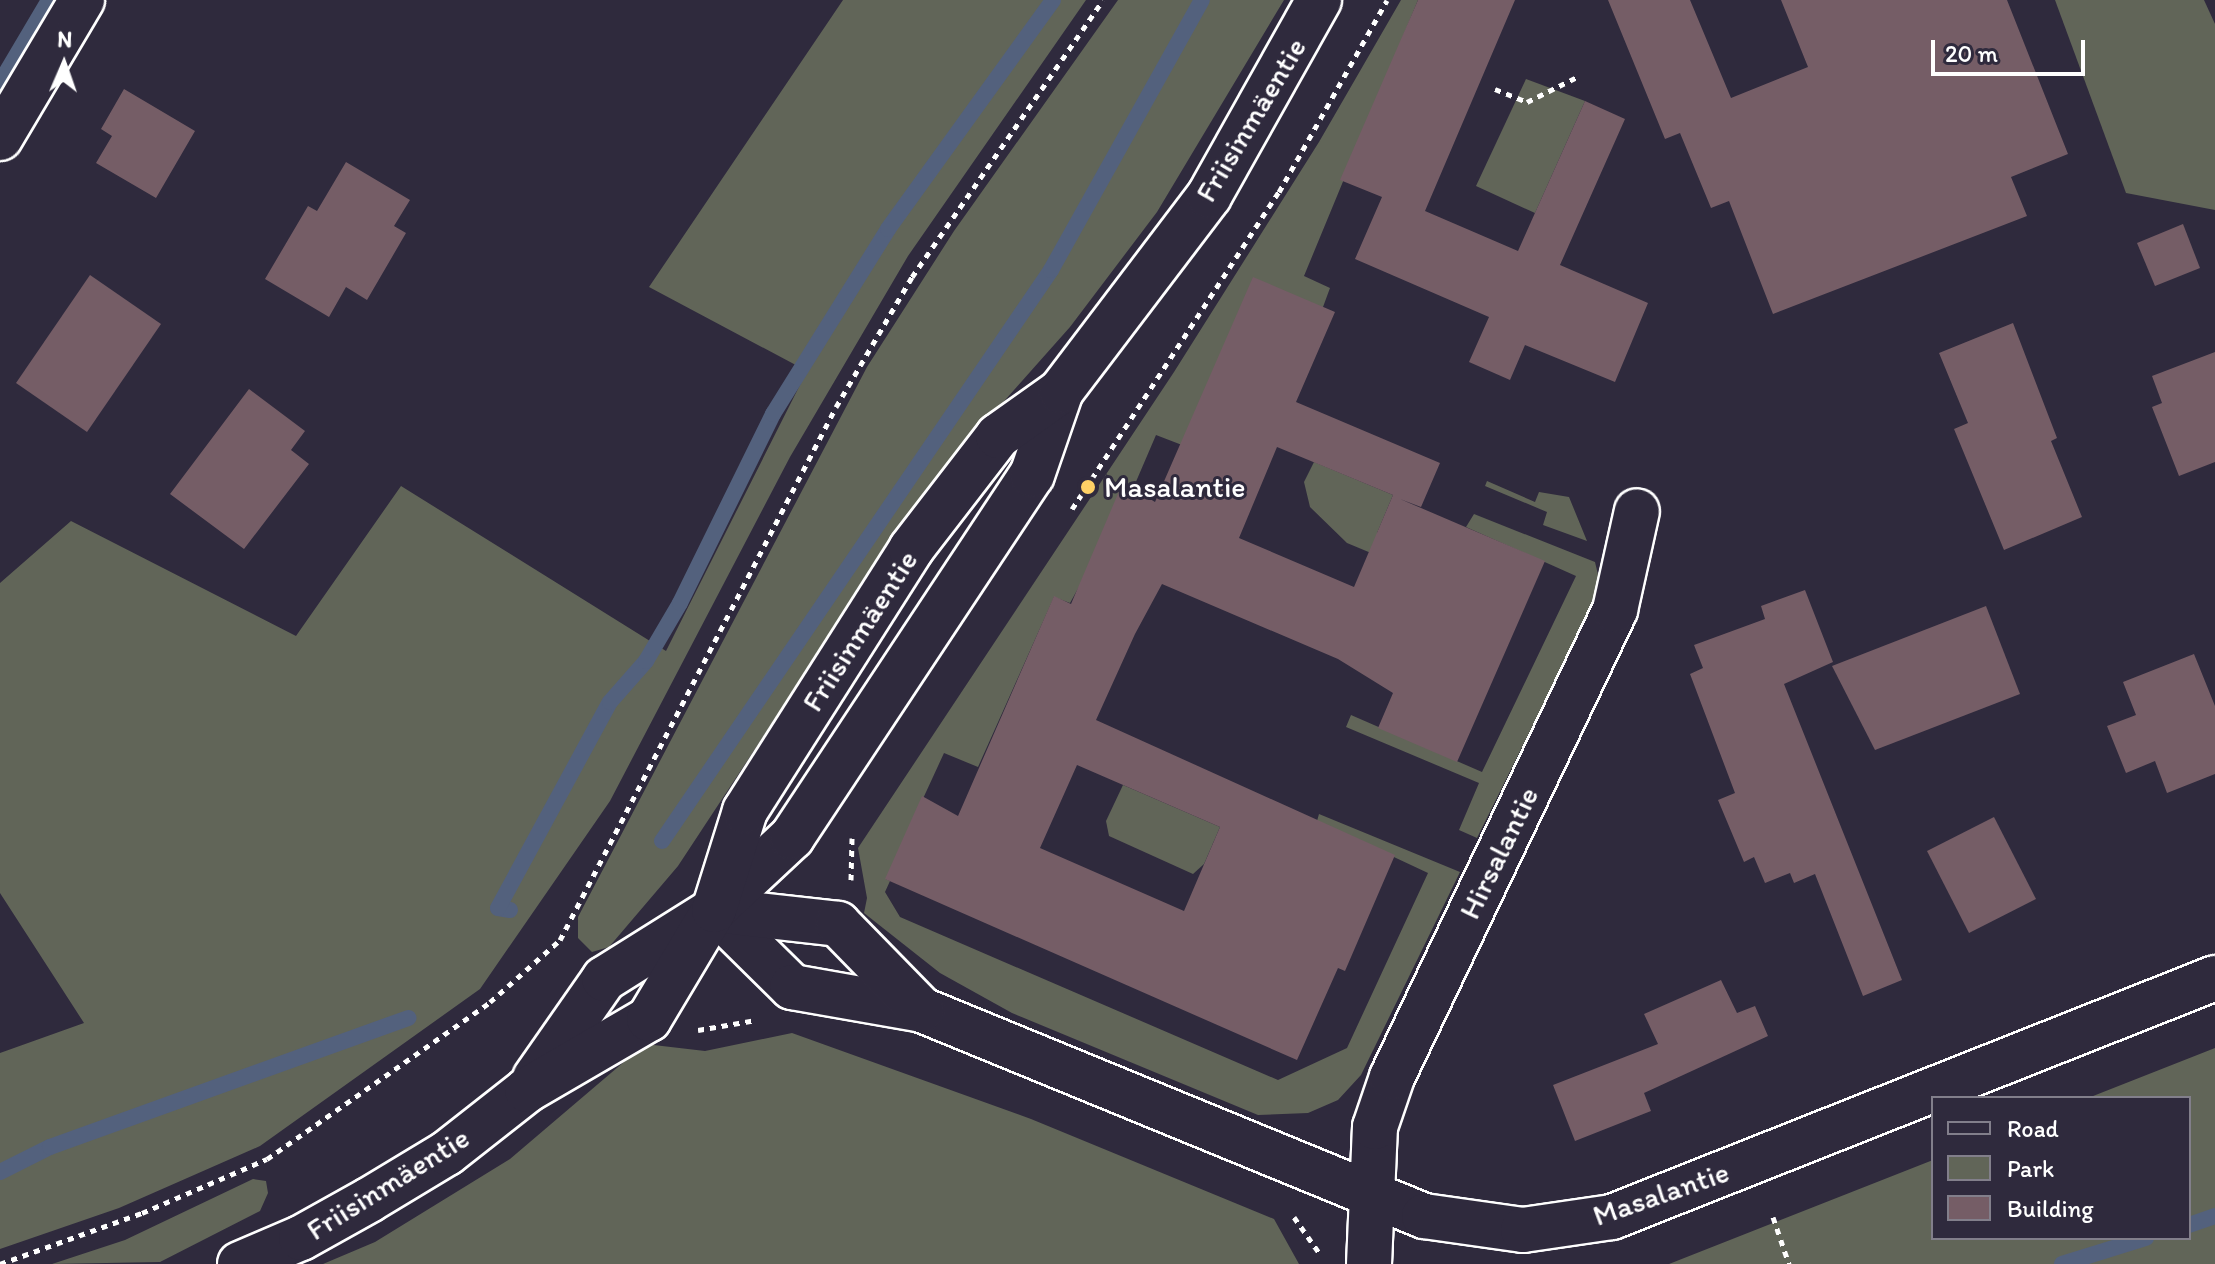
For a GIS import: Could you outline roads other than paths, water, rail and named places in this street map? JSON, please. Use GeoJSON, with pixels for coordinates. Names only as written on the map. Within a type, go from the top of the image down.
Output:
{"type":"FeatureCollection","features":[{"type":"Feature","properties":{"kind":"street"},"geometry":{"type":"LineString","coordinates":[[0,138],[82,0]]}},
{"type":"Feature","properties":{"kind":"street","name":"Friisinmäentie"},"geometry":{"type":"LineString","coordinates":[[240,1264],[301,1238],[434,1161],[527,1090],[649,1019],[714,910],[745,811],[911,549],[998,436],[1061,391],[1209,196],[1319,0]]}},
{"type":"Feature","properties":{"kind":"street","name":"Friisinmäentie"},"geometry":{"type":"LineString","coordinates":[[527,1090],[604,979],[714,910],[792,837],[1032,475],[1061,391]]}},
{"type":"Feature","properties":{"kind":"street","name":"Hirsalantie"},"geometry":{"type":"LineString","coordinates":[[1369,1264],[1375,1197],[1375,1127],[1392,1077],[1615,610],[1637,511]]}},
{"type":"Feature","properties":{"kind":"street","name":"Masalantie"},"geometry":{"type":"LineString","coordinates":[[714,910],[838,924],[922,1010]]}},
{"type":"Feature","properties":{"kind":"street","name":"Masalantie"},"geometry":{"type":"LineString","coordinates":[[714,910],[792,987],[922,1010],[1424,1216],[1523,1230],[1612,1217],[2215,978]]}},
{"type":"Feature","properties":{"kind":"waterway"},"geometry":{"type":"LineString","coordinates":[[0,83],[49,0]]}},
{"type":"Feature","properties":{"kind":"waterway"},"geometry":{"type":"LineString","coordinates":[[510,910],[498,908],[610,702],[646,661],[680,603],[773,414],[888,229],[1053,0]]}},
{"type":"Feature","properties":{"kind":"waterway"},"geometry":{"type":"LineString","coordinates":[[662,841],[1051,270],[1202,0]]}},
{"type":"Feature","properties":{"kind":"waterway"},"geometry":{"type":"LineString","coordinates":[[0,1172],[50,1147],[409,1018]]}},
{"type":"Feature","properties":{"kind":"waterway"},"geometry":{"type":"LineString","coordinates":[[2191,1224],[2215,1216]]}},
{"type":"Feature","properties":{"kind":"waterway"},"geometry":{"type":"LineString","coordinates":[[2062,1264],[2140,1240]]}},
{"type":"Feature","properties":{"kind":"place","name":"Masalantie"},"geometry":{"type":"Point","coordinates":[1088,487]}}]}
